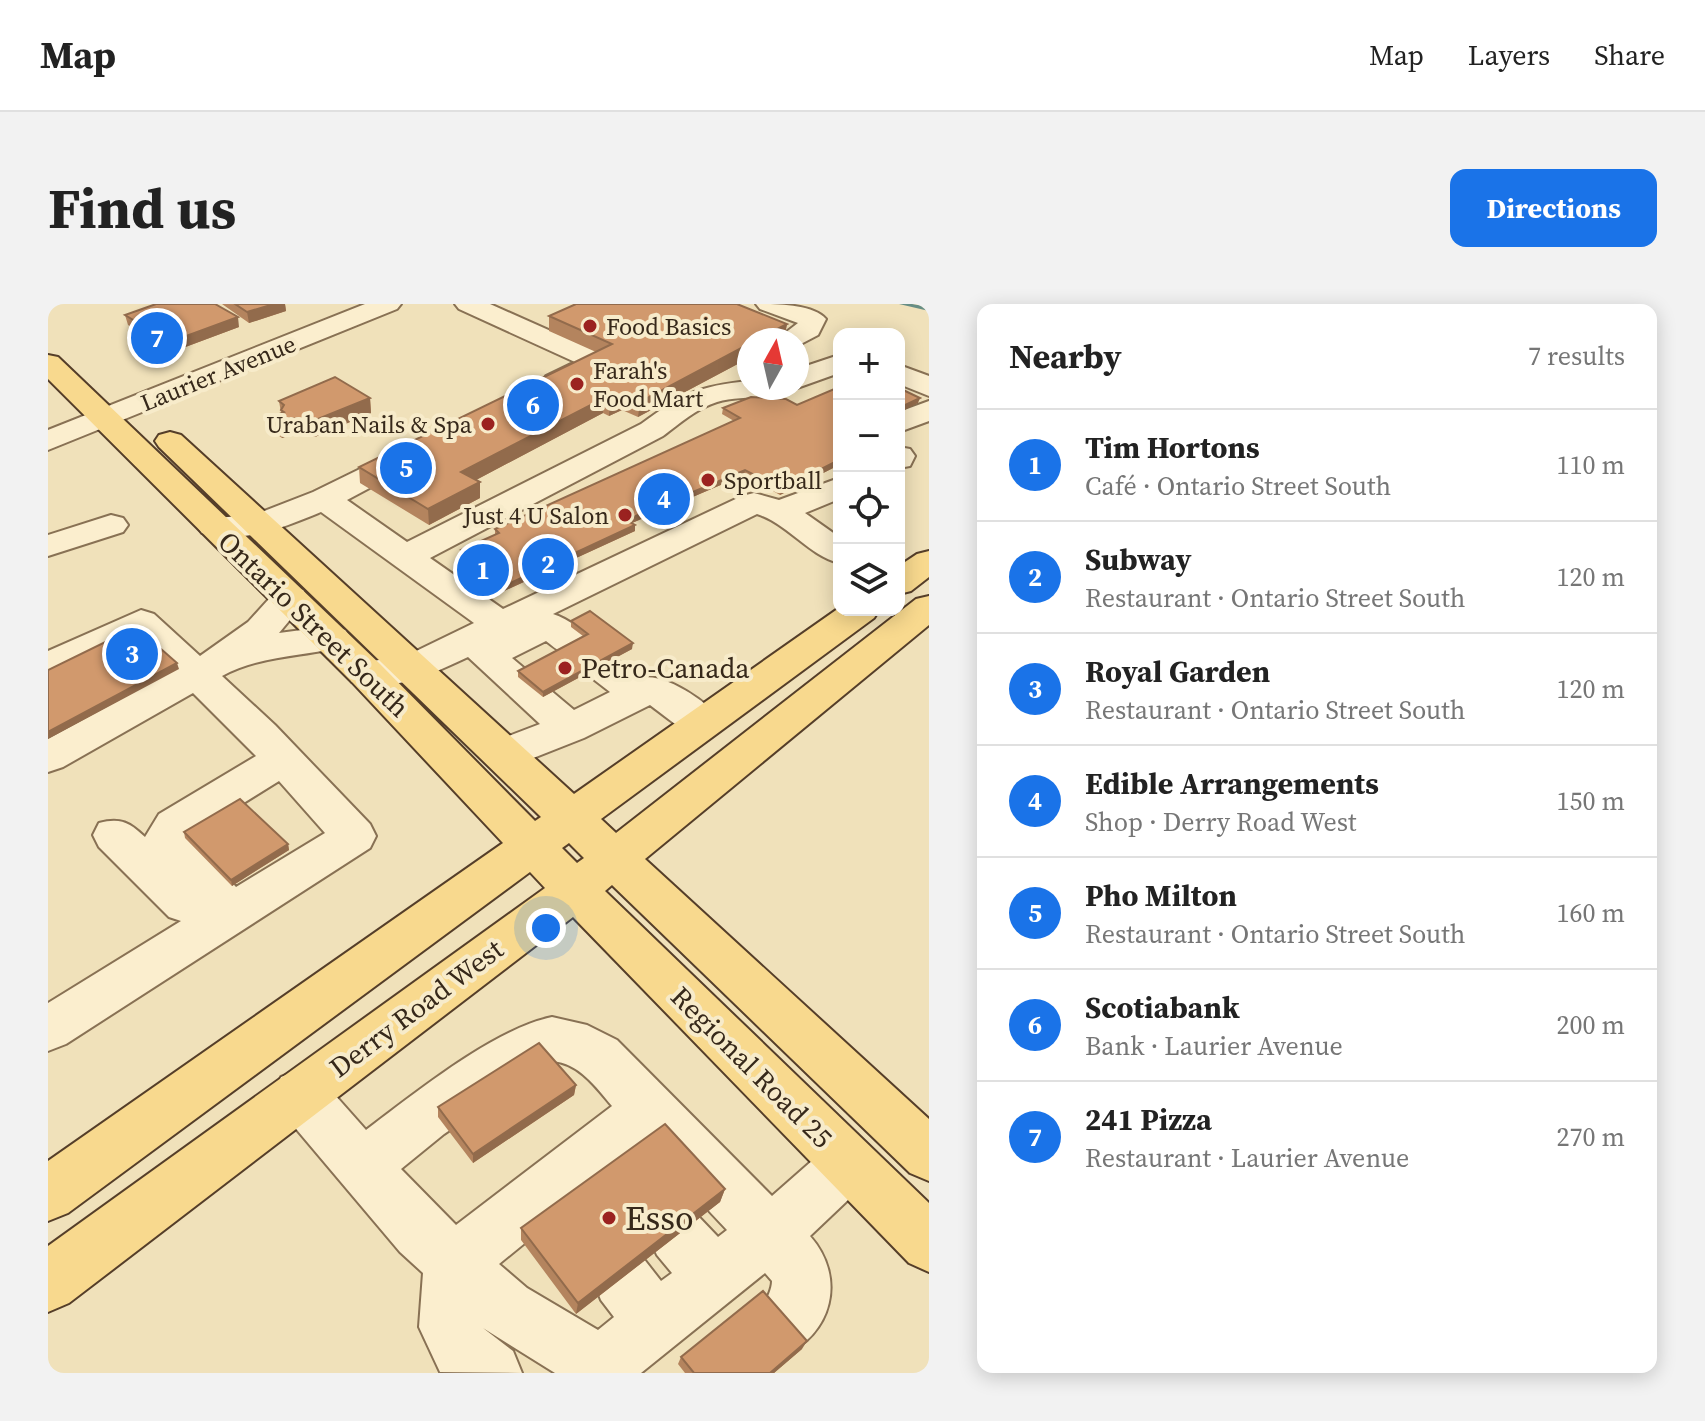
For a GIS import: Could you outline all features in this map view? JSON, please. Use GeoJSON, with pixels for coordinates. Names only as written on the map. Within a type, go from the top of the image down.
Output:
{"type":"FeatureCollection","features":[{"type":"Feature","properties":{"kind":"main road"},"geometry":{"type":"LineString","coordinates":[[48,339],[68,346],[89,366]]}},
{"type":"Feature","properties":{"kind":"main road","name":"Ontario Street South"},"geometry":{"type":"LineString","coordinates":[[48,363],[117,404],[259,525],[571,817]]}},
{"type":"Feature","properties":{"kind":"main road","name":"Ontario Street South"},"geometry":{"type":"LineString","coordinates":[[117,404],[214,526],[332,638],[575,890]]}},
{"type":"Feature","properties":{"kind":"main road"},"geometry":{"type":"LineString","coordinates":[[905,579],[929,561]]}},
{"type":"Feature","properties":{"kind":"main road","name":"Derry Road West"},"geometry":{"type":"LineString","coordinates":[[53,1267],[300,1094],[575,890],[929,607]]}},
{"type":"Feature","properties":{"kind":"main road"},"geometry":{"type":"LineString","coordinates":[[48,1194],[853,616]]}},
{"type":"Feature","properties":{"kind":"main road","name":"Regional Road 25"},"geometry":{"type":"LineString","coordinates":[[571,817],[929,1155]]}},
{"type":"Feature","properties":{"kind":"main road","name":"Regional Road 25"},"geometry":{"type":"LineString","coordinates":[[575,890],[929,1243]]}},
{"type":"Feature","properties":{"kind":"street","name":"Laurier Avenue"},"geometry":{"type":"LineString","coordinates":[[48,441],[117,404],[388,304]]}},
{"type":"Feature","properties":{"kind":"street"},"geometry":{"type":"LineString","coordinates":[[468,304],[597,362],[530,395]]}},
{"type":"Feature","properties":{"kind":"street"},"geometry":{"type":"LineString","coordinates":[[769,304],[813,319],[809,329]]}},
{"type":"Feature","properties":{"kind":"street"},"geometry":{"type":"LineString","coordinates":[[530,331],[558,317]]}},
{"type":"Feature","properties":{"kind":"street"},"geometry":{"type":"LineString","coordinates":[[809,374],[833,365]]}},
{"type":"Feature","properties":{"kind":"street"},"geometry":{"type":"LineString","coordinates":[[405,557],[652,430],[699,400],[714,380],[737,368]]}},
{"type":"Feature","properties":{"kind":"street"},"geometry":{"type":"LineString","coordinates":[[905,376],[929,387]]}},
{"type":"Feature","properties":{"kind":"street"},"geometry":{"type":"LineString","coordinates":[[699,400],[737,393]]}},
{"type":"Feature","properties":{"kind":"street"},"geometry":{"type":"LineString","coordinates":[[905,420],[929,410]]}},
{"type":"Feature","properties":{"kind":"street"},"geometry":{"type":"LineString","coordinates":[[214,526],[259,525],[324,499],[435,442]]}},
{"type":"Feature","properties":{"kind":"street"},"geometry":{"type":"LineString","coordinates":[[781,511],[833,490]]}},
{"type":"Feature","properties":{"kind":"street"},"geometry":{"type":"LineString","coordinates":[[324,499],[405,557],[623,702]]}},
{"type":"Feature","properties":{"kind":"street"},"geometry":{"type":"LineString","coordinates":[[366,673],[553,653],[754,503],[781,511],[833,549]]}},
{"type":"Feature","properties":{"kind":"street"},"geometry":{"type":"LineString","coordinates":[[48,546],[111,525]]}},
{"type":"Feature","properties":{"kind":"street"},"geometry":{"type":"LineString","coordinates":[[48,757],[209,667],[261,630],[290,598]]}},
{"type":"Feature","properties":{"kind":"street"},"geometry":{"type":"LineString","coordinates":[[48,666],[141,622],[209,667],[283,759],[354,836],[48,1029]]}},
{"type":"Feature","properties":{"kind":"street"},"geometry":{"type":"LineString","coordinates":[[209,667],[276,645],[332,638]]}},
{"type":"Feature","properties":{"kind":"street"},"geometry":{"type":"LineString","coordinates":[[553,653],[486,656],[570,728]]}},
{"type":"Feature","properties":{"kind":"street"},"geometry":{"type":"LineString","coordinates":[[503,754],[570,728],[652,688],[703,723]]}},
{"type":"Feature","properties":{"kind":"street"},"geometry":{"type":"LineString","coordinates":[[220,921],[169,846],[167,836],[174,825],[283,759]]}},
{"type":"Feature","properties":{"kind":"street"},"geometry":{"type":"LineString","coordinates":[[115,835],[220,921]]}},
{"type":"Feature","properties":{"kind":"street"},"geometry":{"type":"LineString","coordinates":[[363,1166],[425,1117],[533,1043],[548,1037],[570,1038],[587,1046],[769,1233],[798,1267],[802,1285],[798,1306],[782,1326]]}},
{"type":"Feature","properties":{"kind":"street"},"geometry":{"type":"LineString","coordinates":[[300,1094],[420,1232],[454,1263],[506,1309],[601,1366],[639,1301],[714,1277],[849,1163]]}},
{"type":"Feature","properties":{"kind":"street"},"geometry":{"type":"LineString","coordinates":[[454,1263],[556,1199],[610,1158],[649,1110]]}},
{"type":"Feature","properties":{"kind":"street"},"geometry":{"type":"LineString","coordinates":[[677,1235],[714,1277]]}},
{"type":"Feature","properties":{"kind":"street"},"geometry":{"type":"LineString","coordinates":[[454,1263],[448,1313],[453,1341],[467,1360],[491,1373]]}},
{"type":"Feature","properties":{"kind":"building"},"geometry":{"type":"Polygon","coordinates":[[[156,304],[215,304],[238,317],[170,342],[125,315],[156,304]]]}},
{"type":"Feature","properties":{"kind":"building"},"geometry":{"type":"Polygon","coordinates":[[[235,304],[274,304],[247,312],[235,304]]]}},
{"type":"Feature","properties":{"kind":"building"},"geometry":{"type":"Polygon","coordinates":[[[576,304],[737,304],[787,324],[779,328],[737,328],[737,350],[640,402],[623,394],[610,401],[604,398],[461,472],[480,482],[428,509],[359,467],[612,344],[549,316],[576,304]]]}},
{"type":"Feature","properties":{"kind":"building"},"geometry":{"type":"Polygon","coordinates":[[[335,377],[370,398],[313,421],[290,418],[280,422],[273,417],[284,412],[281,410],[284,405],[279,401],[335,377]]]}},
{"type":"Feature","properties":{"kind":"building"},"geometry":{"type":"Polygon","coordinates":[[[833,390],[833,463],[782,489],[745,470],[626,520],[635,525],[504,586],[471,563],[474,561],[461,550],[499,533],[495,529],[740,418],[723,408],[743,400],[788,400],[797,405],[833,390]]]}},
{"type":"Feature","properties":{"kind":"building"},"geometry":{"type":"Polygon","coordinates":[[[905,391],[920,398],[905,405],[905,391]]]}},
{"type":"Feature","properties":{"kind":"building"},"geometry":{"type":"Polygon","coordinates":[[[590,611],[633,643],[543,692],[518,671],[588,634],[571,621],[590,611]]]}},
{"type":"Feature","properties":{"kind":"building"},"geometry":{"type":"Polygon","coordinates":[[[136,627],[177,663],[48,732],[48,670],[136,627]]]}},
{"type":"Feature","properties":{"kind":"building"},"geometry":{"type":"Polygon","coordinates":[[[240,799],[288,844],[231,880],[184,832],[240,799]]]}},
{"type":"Feature","properties":{"kind":"building"},"geometry":{"type":"Polygon","coordinates":[[[539,1043],[576,1085],[473,1154],[438,1107],[539,1043]]]}},
{"type":"Feature","properties":{"kind":"building"},"geometry":{"type":"Polygon","coordinates":[[[665,1124],[725,1189],[578,1303],[521,1228],[665,1124]]]}},
{"type":"Feature","properties":{"kind":"building"},"geometry":{"type":"Polygon","coordinates":[[[763,1291],[807,1341],[770,1373],[694,1373],[681,1357],[763,1291]]]}},
{"type":"Feature","properties":{"kind":"waterway"},"geometry":{"type":"LineString","coordinates":[[902,304],[929,309]]}},
{"type":"Feature","properties":{"kind":"place","name":"Food Basics"},"geometry":{"type":"Point","coordinates":[590,326]}},
{"type":"Feature","properties":{"kind":"place","name":"241 Pizza"},"geometry":{"type":"Point","coordinates":[157,338]}},
{"type":"Feature","properties":{"kind":"place","name":"Farah's Food Mart"},"geometry":{"type":"Point","coordinates":[577,384]}},
{"type":"Feature","properties":{"kind":"place","name":"Scotiabank"},"geometry":{"type":"Point","coordinates":[533,405]}},
{"type":"Feature","properties":{"kind":"place","name":"Uraban Nails & Spa"},"geometry":{"type":"Point","coordinates":[488,424]}},
{"type":"Feature","properties":{"kind":"place","name":"Pho Milton"},"geometry":{"type":"Point","coordinates":[406,468]}},
{"type":"Feature","properties":{"kind":"place","name":"Sportball"},"geometry":{"type":"Point","coordinates":[708,480]}},
{"type":"Feature","properties":{"kind":"place","name":"Edible Arrangements"},"geometry":{"type":"Point","coordinates":[664,499]}},
{"type":"Feature","properties":{"kind":"place","name":"Just 4 U Salon"},"geometry":{"type":"Point","coordinates":[625,515]}},
{"type":"Feature","properties":{"kind":"place","name":"Subway"},"geometry":{"type":"Point","coordinates":[548,564]}},
{"type":"Feature","properties":{"kind":"place","name":"Tim Hortons"},"geometry":{"type":"Point","coordinates":[483,570]}},
{"type":"Feature","properties":{"kind":"place","name":"Royal Garden"},"geometry":{"type":"Point","coordinates":[132,654]}},
{"type":"Feature","properties":{"kind":"place","name":"Petro-Canada"},"geometry":{"type":"Point","coordinates":[565,668]}},
{"type":"Feature","properties":{"kind":"place","name":"Esso"},"geometry":{"type":"Point","coordinates":[609,1218]}}]}
